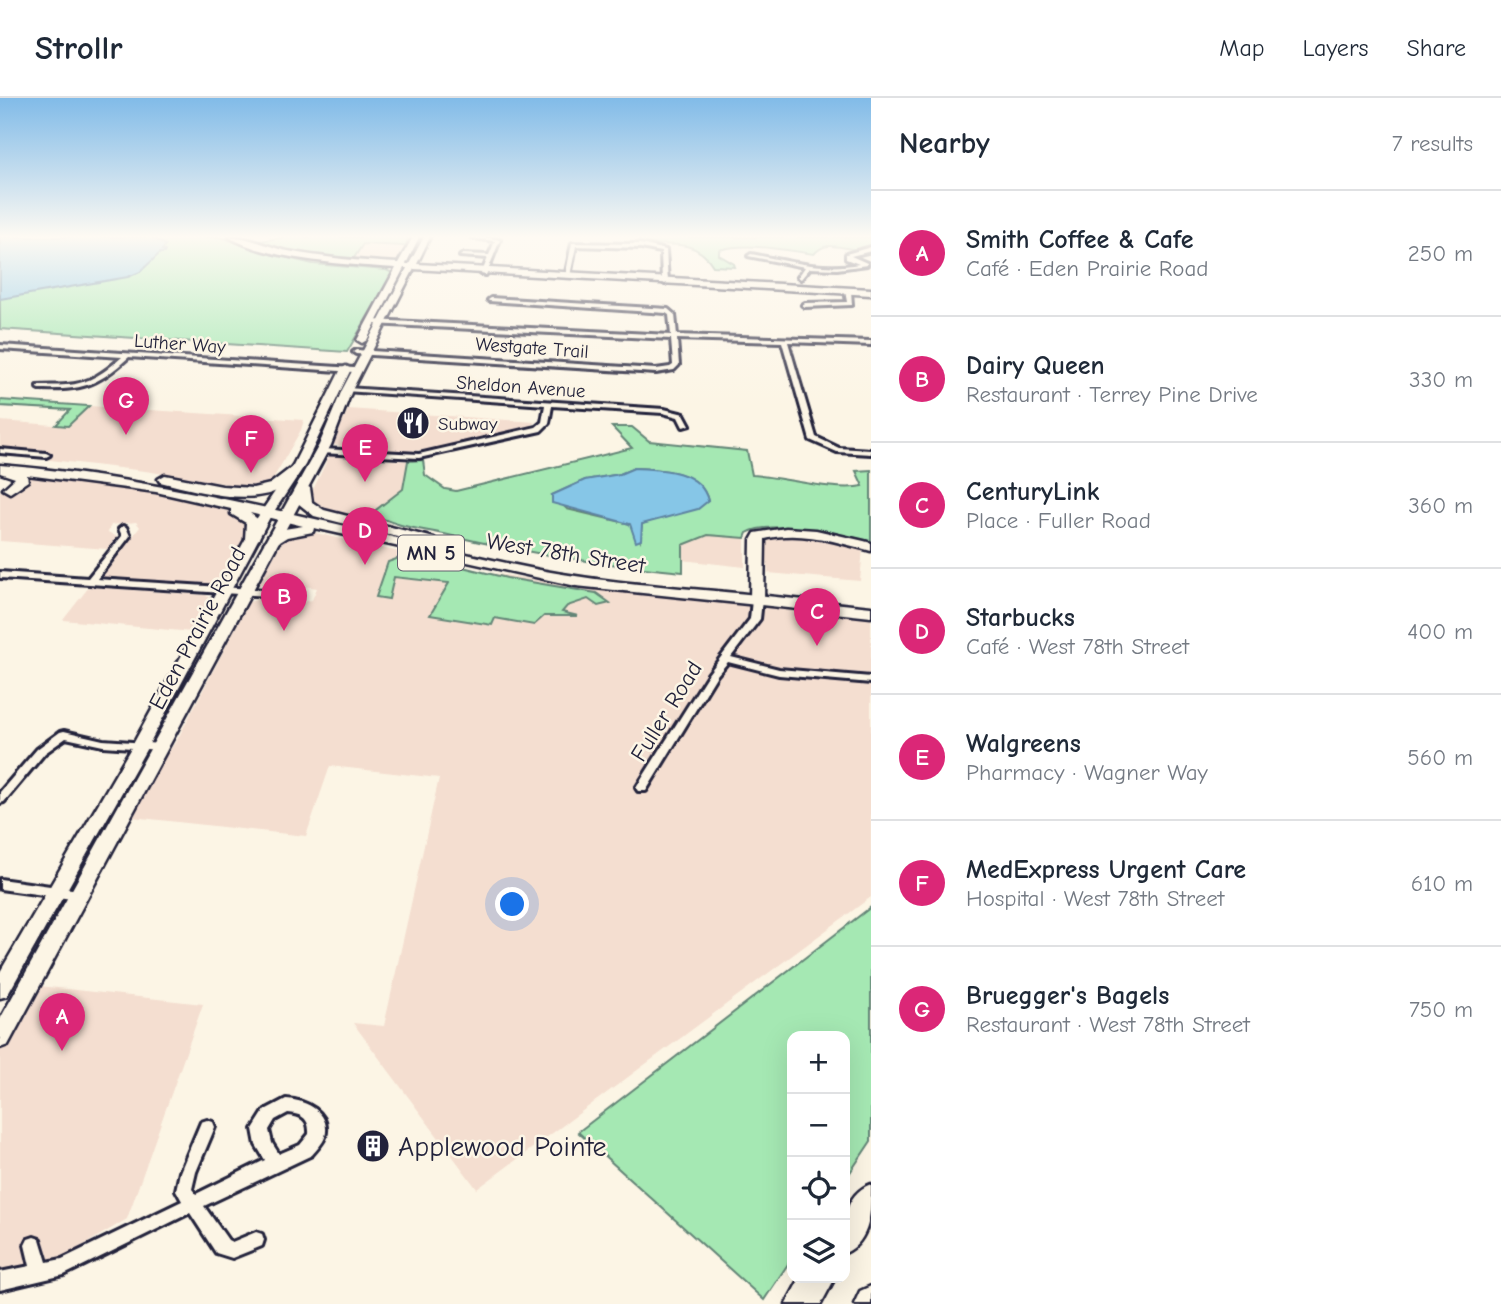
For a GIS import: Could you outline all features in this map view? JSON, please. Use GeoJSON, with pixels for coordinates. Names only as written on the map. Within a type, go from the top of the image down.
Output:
{"type":"FeatureCollection","features":[{"type":"Feature","properties":{"kind":"highway","name":"MN 5"},"geometry":{"type":"LineString","coordinates":[[757,595],[871,602]]}},
{"type":"Feature","properties":{"kind":"highway","name":"MN 5"},"geometry":{"type":"LineString","coordinates":[[757,595],[871,612]]}},
{"type":"Feature","properties":{"kind":"highway"},"geometry":{"type":"LineString","coordinates":[[850,1230],[871,1198]]}},
{"type":"Feature","properties":{"kind":"highway"},"geometry":{"type":"LineString","coordinates":[[802,1304],[816,1283]]}},
{"type":"Feature","properties":{"kind":"main road","name":"Eden Prairie Road"},"geometry":{"type":"LineString","coordinates":[[362,352],[372,322],[387,293]]}},
{"type":"Feature","properties":{"kind":"main road","name":"Eden Prairie Road"},"geometry":{"type":"LineString","coordinates":[[0,990],[140,746],[252,539],[351,370],[384,323],[400,293]]}},
{"type":"Feature","properties":{"kind":"main road","name":"Eden Prairie Road"},"geometry":{"type":"LineString","coordinates":[[0,1039],[323,451],[347,390],[351,370]]}},
{"type":"Feature","properties":{"kind":"main road","name":"West 78th Street"},"geometry":{"type":"LineString","coordinates":[[0,462],[85,469],[191,487],[377,540],[576,581],[757,595]]}},
{"type":"Feature","properties":{"kind":"main road"},"geometry":{"type":"LineString","coordinates":[[85,469],[252,492],[276,487],[296,468]]}},
{"type":"Feature","properties":{"kind":"main road"},"geometry":{"type":"LineString","coordinates":[[0,470],[22,476],[23,481],[10,489]]}},
{"type":"Feature","properties":{"kind":"main road","name":"West 78th Street"},"geometry":{"type":"LineString","coordinates":[[0,470],[51,473],[156,488],[270,510]]}},
{"type":"Feature","properties":{"kind":"main road"},"geometry":{"type":"LineString","coordinates":[[51,473],[167,494],[234,510],[253,521],[252,539]]}},
{"type":"Feature","properties":{"kind":"main road"},"geometry":{"type":"LineString","coordinates":[[303,488],[306,504],[320,513],[459,550]]}},
{"type":"Feature","properties":{"kind":"main road","name":"West 78th Street"},"geometry":{"type":"LineString","coordinates":[[289,515],[579,572],[757,595]]}},
{"type":"Feature","properties":{"kind":"main road"},"geometry":{"type":"LineString","coordinates":[[271,543],[283,533],[301,528],[377,540]]}},
{"type":"Feature","properties":{"kind":"main road"},"geometry":{"type":"LineString","coordinates":[[757,595],[757,540],[763,534],[825,536],[871,547]]}},
{"type":"Feature","properties":{"kind":"street"},"geometry":{"type":"LineString","coordinates":[[805,305],[850,304],[848,293]]}},
{"type":"Feature","properties":{"kind":"street"},"geometry":{"type":"LineString","coordinates":[[491,300],[663,310],[672,315],[673,337]]}},
{"type":"Feature","properties":{"kind":"street"},"geometry":{"type":"LineString","coordinates":[[372,322],[673,337],[871,343]]}},
{"type":"Feature","properties":{"kind":"street","name":"Westgate Trail"},"geometry":{"type":"LineString","coordinates":[[362,352],[662,371],[676,365],[673,337]]}},
{"type":"Feature","properties":{"kind":"street"},"geometry":{"type":"LineString","coordinates":[[785,341],[813,438],[837,450],[871,452]]}},
{"type":"Feature","properties":{"kind":"street","name":"Luther Way"},"geometry":{"type":"LineString","coordinates":[[0,347],[351,370]]}},
{"type":"Feature","properties":{"kind":"street"},"geometry":{"type":"LineString","coordinates":[[39,387],[66,388],[92,384],[103,378],[127,356]]}},
{"type":"Feature","properties":{"kind":"street","name":"Sheldon Avenue"},"geometry":{"type":"LineString","coordinates":[[347,390],[671,412],[681,416],[686,425]]}},
{"type":"Feature","properties":{"kind":"street"},"geometry":{"type":"LineString","coordinates":[[323,451],[400,456],[448,452],[538,429],[545,423],[549,404]]}},
{"type":"Feature","properties":{"kind":"street"},"geometry":{"type":"LineString","coordinates":[[0,451],[46,454]]}},
{"type":"Feature","properties":{"kind":"street"},"geometry":{"type":"LineString","coordinates":[[90,582],[125,536],[123,529]]}},
{"type":"Feature","properties":{"kind":"street"},"geometry":{"type":"LineString","coordinates":[[0,575],[297,596]]}},
{"type":"Feature","properties":{"kind":"street","name":"Fuller Road"},"geometry":{"type":"LineString","coordinates":[[642,788],[726,658],[755,619],[757,595]]}},
{"type":"Feature","properties":{"kind":"street","name":"Fuller Road"},"geometry":{"type":"LineString","coordinates":[[726,658],[754,668],[779,672],[871,680]]}},
{"type":"Feature","properties":{"kind":"street"},"geometry":{"type":"LineString","coordinates":[[0,799],[41,751],[64,734],[103,743],[161,747]]}},
{"type":"Feature","properties":{"kind":"street"},"geometry":{"type":"LineString","coordinates":[[0,884],[79,895]]}},
{"type":"Feature","properties":{"kind":"street"},"geometry":{"type":"LineString","coordinates":[[207,1126],[188,1172],[184,1190],[222,1247],[232,1250],[256,1240]]}},
{"type":"Feature","properties":{"kind":"street"},"geometry":{"type":"LineString","coordinates":[[0,1281],[64,1267],[276,1163]]}},
{"type":"Feature","properties":{"kind":"street"},"geometry":{"type":"LineString","coordinates":[[34,1245],[40,1271]]}},
{"type":"Feature","properties":{"kind":"shaded area"},"geometry":{"type":"Polygon","coordinates":[[[89,406],[304,420],[270,484],[254,488],[42,459],[47,452],[0,449],[0,421],[68,426],[89,406]]]}},
{"type":"Feature","properties":{"kind":"shaded area"},"geometry":{"type":"Polygon","coordinates":[[[348,409],[535,422],[526,429],[436,449],[394,452],[333,445],[348,409]]]}},
{"type":"Feature","properties":{"kind":"shaded area"},"geometry":{"type":"Polygon","coordinates":[[[329,456],[408,461],[403,489],[372,513],[358,518],[322,508],[313,503],[311,494],[329,456]]]}},
{"type":"Feature","properties":{"kind":"shaded area"},"geometry":{"type":"Polygon","coordinates":[[[28,475],[121,487],[212,506],[237,514],[246,521],[247,531],[221,581],[215,585],[104,579],[101,577],[140,527],[136,522],[111,525],[108,532],[117,537],[108,549],[0,541],[0,491],[15,477],[28,475]]]}},
{"type":"Feature","properties":{"kind":"shaded area"},"geometry":{"type":"Polygon","coordinates":[[[307,531],[486,572],[567,585],[721,603],[735,598],[871,612],[871,897],[477,1189],[353,1023],[384,1026],[439,778],[330,766],[306,836],[123,816],[177,740],[249,602],[259,599],[298,603],[312,600],[317,588],[291,584],[277,588],[258,584],[284,539],[289,535],[307,531]]]}},
{"type":"Feature","properties":{"kind":"shaded area"},"geometry":{"type":"Polygon","coordinates":[[[708,535],[745,538],[745,567],[682,560],[683,545],[708,535]]]}},
{"type":"Feature","properties":{"kind":"shaded area"},"geometry":{"type":"Polygon","coordinates":[[[811,538],[863,548],[860,581],[768,573],[766,547],[768,540],[811,538]]]}},
{"type":"Feature","properties":{"kind":"shaded area"},"geometry":{"type":"Polygon","coordinates":[[[89,587],[206,595],[210,599],[192,632],[63,620],[89,587]]]}},
{"type":"Feature","properties":{"kind":"shaded area"},"geometry":{"type":"Polygon","coordinates":[[[30,985],[203,1004],[127,1219],[62,1258],[64,1267],[0,1280],[0,1038],[30,985]]]}},
{"type":"Feature","properties":{"kind":"green space"},"geometry":{"type":"Polygon","coordinates":[[[0,293],[381,293],[347,352],[0,329],[0,293]]]}},
{"type":"Feature","properties":{"kind":"green space"},"geometry":{"type":"Polygon","coordinates":[[[0,400],[89,406],[68,426],[56,425],[70,410],[0,406],[0,400]]]}},
{"type":"Feature","properties":{"kind":"green space"},"geometry":{"type":"Polygon","coordinates":[[[612,427],[632,427],[649,441],[747,451],[752,475],[824,486],[851,487],[863,486],[856,471],[871,470],[871,542],[826,532],[773,527],[747,533],[745,538],[708,535],[683,545],[683,572],[533,553],[407,526],[372,513],[403,489],[408,461],[423,460],[425,475],[445,489],[456,491],[632,448],[612,427]],[[634,468],[620,474],[585,480],[552,495],[567,509],[630,524],[640,540],[642,524],[708,501],[704,491],[688,477],[667,471],[634,468]]]}},
{"type":"Feature","properties":{"kind":"green space"},"geometry":{"type":"Polygon","coordinates":[[[410,554],[507,578],[596,593],[610,603],[598,606],[588,599],[567,606],[562,612],[578,616],[544,616],[534,625],[495,618],[492,625],[430,615],[449,583],[394,577],[389,599],[376,597],[388,562],[410,554]]]}},
{"type":"Feature","properties":{"kind":"green space"},"geometry":{"type":"Polygon","coordinates":[[[871,907],[871,1141],[850,1172],[850,1031],[787,1031],[787,1266],[764,1300],[578,1132],[871,907]]]}},
{"type":"Feature","properties":{"kind":"water"},"geometry":{"type":"Polygon","coordinates":[[[0,293],[33,293],[0,299],[0,293]]]}},
{"type":"Feature","properties":{"kind":"water"},"geometry":{"type":"Polygon","coordinates":[[[634,468],[667,470],[688,477],[704,490],[708,501],[698,509],[642,524],[641,540],[636,542],[630,524],[552,503],[552,495],[585,480],[620,474],[634,468]]]}},
{"type":"Feature","properties":{"kind":"place","name":"Subway"},"geometry":{"type":"Point","coordinates":[413,423]}},
{"type":"Feature","properties":{"kind":"place","name":"Bruegger's Bagels"},"geometry":{"type":"Point","coordinates":[126,435]}},
{"type":"Feature","properties":{"kind":"place","name":"MedExpress Urgent Care"},"geometry":{"type":"Point","coordinates":[251,473]}},
{"type":"Feature","properties":{"kind":"place","name":"Walgreens"},"geometry":{"type":"Point","coordinates":[365,482]}},
{"type":"Feature","properties":{"kind":"place","name":"Starbucks"},"geometry":{"type":"Point","coordinates":[365,565]}},
{"type":"Feature","properties":{"kind":"place","name":"Dairy Queen"},"geometry":{"type":"Point","coordinates":[284,631]}},
{"type":"Feature","properties":{"kind":"place","name":"CenturyLink"},"geometry":{"type":"Point","coordinates":[817,646]}},
{"type":"Feature","properties":{"kind":"place","name":"Smith Coffee & Cafe"},"geometry":{"type":"Point","coordinates":[62,1051]}},
{"type":"Feature","properties":{"kind":"place","name":"Applewood Pointe"},"geometry":{"type":"Point","coordinates":[373,1146]}}]}
